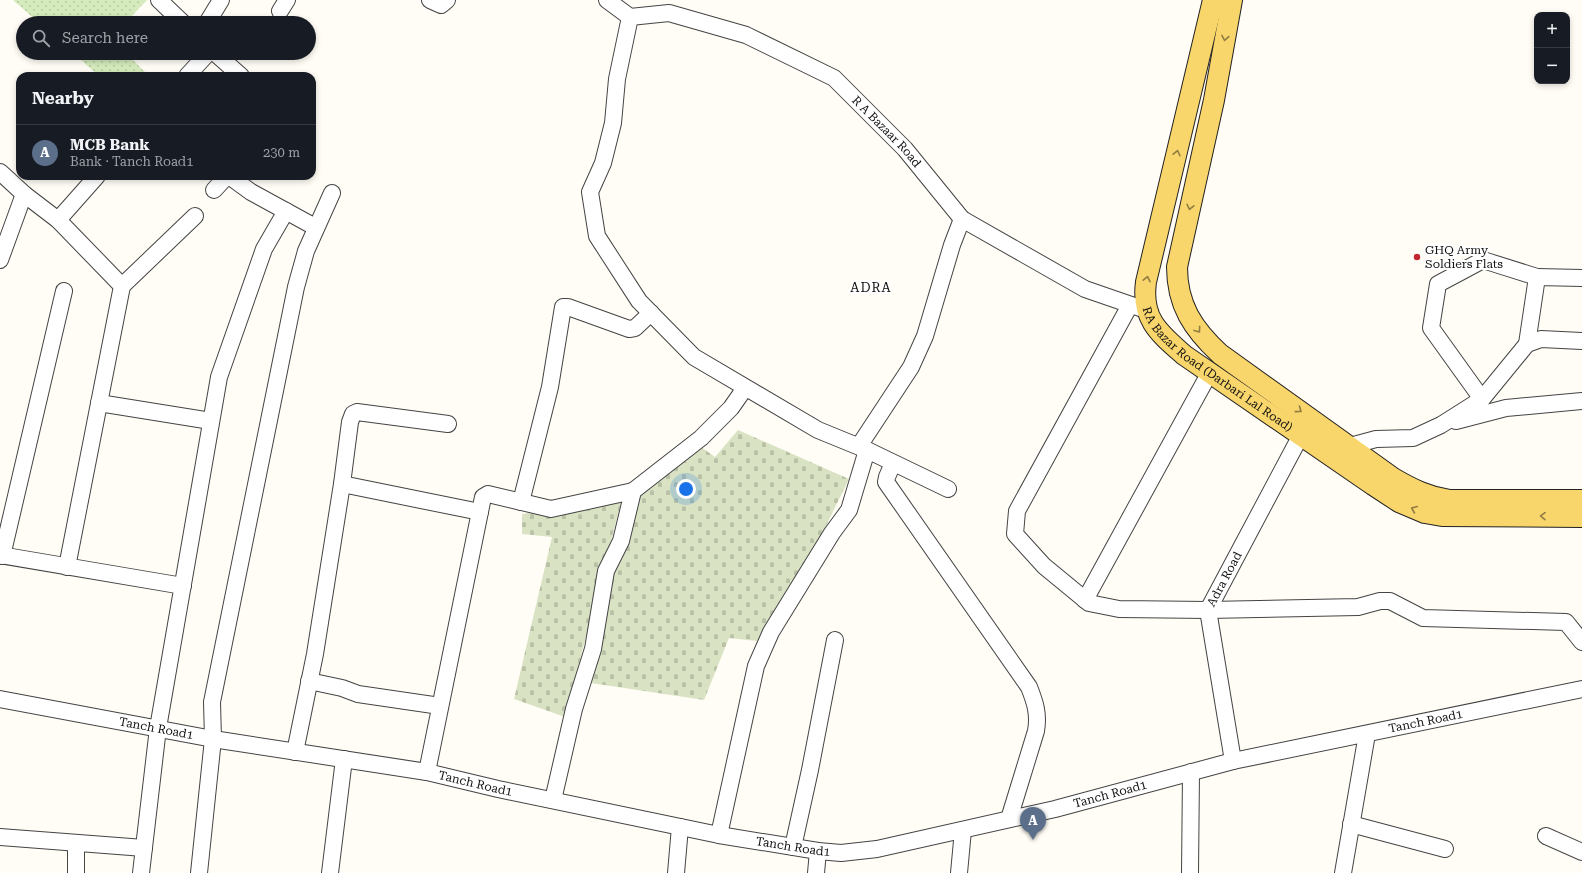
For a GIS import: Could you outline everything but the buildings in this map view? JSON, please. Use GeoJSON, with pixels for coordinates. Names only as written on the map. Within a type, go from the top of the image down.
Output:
{"type":"FeatureCollection","features":[{"type":"Feature","properties":{"kind":"main road","name":"RA Bazar Road (Darbari Lal Road)"},"geometry":{"type":"LineString","coordinates":[[1213,0],[1146,282],[1144,296],[1138,307],[1161,334],[1184,355],[1399,502],[1425,513],[1442,516],[1582,517]]}},
{"type":"Feature","properties":{"kind":"main road","name":"RA Bazar Road (Darbari Lal Road)"},"geometry":{"type":"LineString","coordinates":[[1232,0],[1214,100],[1177,267],[1179,292],[1192,322],[1204,339],[1220,354],[1394,478],[1419,492],[1433,497],[1472,500],[1582,500]]}},
{"type":"Feature","properties":{"kind":"street"},"geometry":{"type":"LineString","coordinates":[[159,0],[176,16]]}},
{"type":"Feature","properties":{"kind":"street"},"geometry":{"type":"LineString","coordinates":[[211,16],[221,0]]}},
{"type":"Feature","properties":{"kind":"street"},"geometry":{"type":"LineString","coordinates":[[430,0],[441,4],[447,0]]}},
{"type":"Feature","properties":{"kind":"street"},"geometry":{"type":"LineString","coordinates":[[606,0],[630,17],[617,79],[613,123],[603,163],[590,192],[597,236],[638,300],[694,357],[818,430],[863,448],[948,489]]}},
{"type":"Feature","properties":{"kind":"street","name":"R A Bazaar Road"},"geometry":{"type":"LineString","coordinates":[[630,17],[669,13],[746,35],[834,78],[905,149],[962,219],[1085,289],[1138,307]]}},
{"type":"Feature","properties":{"kind":"street"},"geometry":{"type":"LineString","coordinates":[[191,72],[202,60]]}},
{"type":"Feature","properties":{"kind":"street"},"geometry":{"type":"LineString","coordinates":[[223,60],[236,72]]}},
{"type":"Feature","properties":{"kind":"street"},"geometry":{"type":"LineString","coordinates":[[0,172],[24,194],[58,220],[122,286]]}},
{"type":"Feature","properties":{"kind":"street"},"geometry":{"type":"LineString","coordinates":[[58,220],[93,180]]}},
{"type":"Feature","properties":{"kind":"street"},"geometry":{"type":"LineString","coordinates":[[214,190],[224,180]]}},
{"type":"Feature","properties":{"kind":"street"},"geometry":{"type":"LineString","coordinates":[[234,180],[251,192],[315,227]]}},
{"type":"Feature","properties":{"kind":"street"},"geometry":{"type":"LineString","coordinates":[[199,873],[213,739],[214,695],[296,287],[315,227],[332,193]]}},
{"type":"Feature","properties":{"kind":"street"},"geometry":{"type":"LineString","coordinates":[[0,260],[24,194]]}},
{"type":"Feature","properties":{"kind":"street"},"geometry":{"type":"LineString","coordinates":[[141,873],[158,728],[219,377],[264,249],[286,211]]}},
{"type":"Feature","properties":{"kind":"street"},"geometry":{"type":"LineString","coordinates":[[67,567],[122,286],[195,216]]}},
{"type":"Feature","properties":{"kind":"street"},"geometry":{"type":"LineString","coordinates":[[719,835],[756,666],[771,632],[832,533],[849,510],[863,448],[912,367],[925,336],[952,245],[962,219]]}},
{"type":"Feature","properties":{"kind":"street"},"geometry":{"type":"LineString","coordinates":[[1482,399],[1431,328],[1438,284],[1483,260],[1537,277],[1582,278]]}},
{"type":"Feature","properties":{"kind":"street"},"geometry":{"type":"LineString","coordinates":[[1350,446],[1376,439],[1413,438],[1441,425],[1482,399],[1527,344],[1537,277]]}},
{"type":"Feature","properties":{"kind":"street"},"geometry":{"type":"LineString","coordinates":[[64,291],[1,555],[183,586]]}},
{"type":"Feature","properties":{"kind":"street"},"geometry":{"type":"LineString","coordinates":[[520,502],[550,387],[563,307],[568,307],[629,329],[635,328],[651,313]]}},
{"type":"Feature","properties":{"kind":"street"},"geometry":{"type":"LineString","coordinates":[[1138,307],[1017,511],[1015,534],[1044,566],[1085,600],[1089,603],[1119,609],[1208,610],[1358,607],[1380,601],[1390,601],[1423,618],[1566,622],[1582,642]]}},
{"type":"Feature","properties":{"kind":"street"},"geometry":{"type":"LineString","coordinates":[[1527,344],[1541,339],[1582,341]]}},
{"type":"Feature","properties":{"kind":"street"},"geometry":{"type":"LineString","coordinates":[[1085,600],[1210,372]]}},
{"type":"Feature","properties":{"kind":"street"},"geometry":{"type":"LineString","coordinates":[[427,772],[483,497],[488,494],[551,509],[633,491],[702,438],[731,408],[745,388]]}},
{"type":"Feature","properties":{"kind":"street"},"geometry":{"type":"LineString","coordinates":[[1441,425],[1506,408],[1582,401]]}},
{"type":"Feature","properties":{"kind":"street"},"geometry":{"type":"LineString","coordinates":[[99,403],[211,420]]}},
{"type":"Feature","properties":{"kind":"street"},"geometry":{"type":"LineString","coordinates":[[295,752],[315,654],[352,414],[357,412],[448,424]]}},
{"type":"Feature","properties":{"kind":"street","name":"Adra Road"},"geometry":{"type":"LineString","coordinates":[[1233,761],[1208,610],[1301,435]]}},
{"type":"Feature","properties":{"kind":"street"},"geometry":{"type":"LineString","coordinates":[[893,463],[886,482],[1029,687],[1036,705],[1038,719],[1036,731],[1009,819]]}},
{"type":"Feature","properties":{"kind":"street"},"geometry":{"type":"LineString","coordinates":[[342,484],[480,512]]}},
{"type":"Feature","properties":{"kind":"street"},"geometry":{"type":"LineString","coordinates":[[553,800],[574,709],[593,649],[606,571],[621,541],[633,491]]}},
{"type":"Feature","properties":{"kind":"street"},"geometry":{"type":"LineString","coordinates":[[792,847],[810,770],[835,640]]}},
{"type":"Feature","properties":{"kind":"street"},"geometry":{"type":"LineString","coordinates":[[309,681],[342,688],[358,694],[440,706]]}},
{"type":"Feature","properties":{"kind":"street","name":"Tanch Road1"},"geometry":{"type":"LineString","coordinates":[[0,699],[213,739],[427,772],[719,835],[818,851],[841,853],[878,849],[1055,809],[1233,761],[1582,689]]}},
{"type":"Feature","properties":{"kind":"street"},"geometry":{"type":"LineString","coordinates":[[1343,873],[1367,734]]}},
{"type":"Feature","properties":{"kind":"street"},"geometry":{"type":"LineString","coordinates":[[330,873],[344,760]]}},
{"type":"Feature","properties":{"kind":"street"},"geometry":{"type":"LineString","coordinates":[[1190,873],[1192,772]]}},
{"type":"Feature","properties":{"kind":"street"},"geometry":{"type":"LineString","coordinates":[[1352,824],[1445,849]]}},
{"type":"Feature","properties":{"kind":"street"},"geometry":{"type":"LineString","coordinates":[[676,873],[680,827]]}},
{"type":"Feature","properties":{"kind":"street"},"geometry":{"type":"LineString","coordinates":[[959,873],[963,830]]}},
{"type":"Feature","properties":{"kind":"street"},"geometry":{"type":"LineString","coordinates":[[1546,836],[1582,852]]}},
{"type":"Feature","properties":{"kind":"street"},"geometry":{"type":"LineString","coordinates":[[0,837],[144,848]]}},
{"type":"Feature","properties":{"kind":"street"},"geometry":{"type":"LineString","coordinates":[[76,844],[76,873]]}},
{"type":"Feature","properties":{"kind":"street"},"geometry":{"type":"LineString","coordinates":[[816,873],[818,851]]}},
{"type":"Feature","properties":{"kind":"green space"},"geometry":{"type":"Polygon","coordinates":[[[13,0],[147,0],[132,16],[31,16],[13,0]]]}},
{"type":"Feature","properties":{"kind":"green space"},"geometry":{"type":"Polygon","coordinates":[[[81,60],[133,60],[145,72],[94,72],[81,60]]]}},
{"type":"Feature","properties":{"kind":"green space"},"geometry":{"type":"Polygon","coordinates":[[[738,430],[849,479],[822,534],[757,641],[729,638],[704,700],[591,683],[610,572],[640,492],[700,446],[715,457],[738,430]]]}},
{"type":"Feature","properties":{"kind":"green space"},"geometry":{"type":"Polygon","coordinates":[[[622,499],[565,717],[514,699],[552,537],[522,534],[522,514],[622,499]]]}},
{"type":"Feature","properties":{"kind":"place","name":"GHQ Army Soldiers Flats"},"geometry":{"type":"Point","coordinates":[1417,257]}},
{"type":"Feature","properties":{"kind":"place","name":"MCB Bank"},"geometry":{"type":"Point","coordinates":[1033,840]}},
{"type":"Feature","properties":{"kind":"district","name":"ADRA"},"geometry":{"type":"Point","coordinates":[871,287]}}]}
